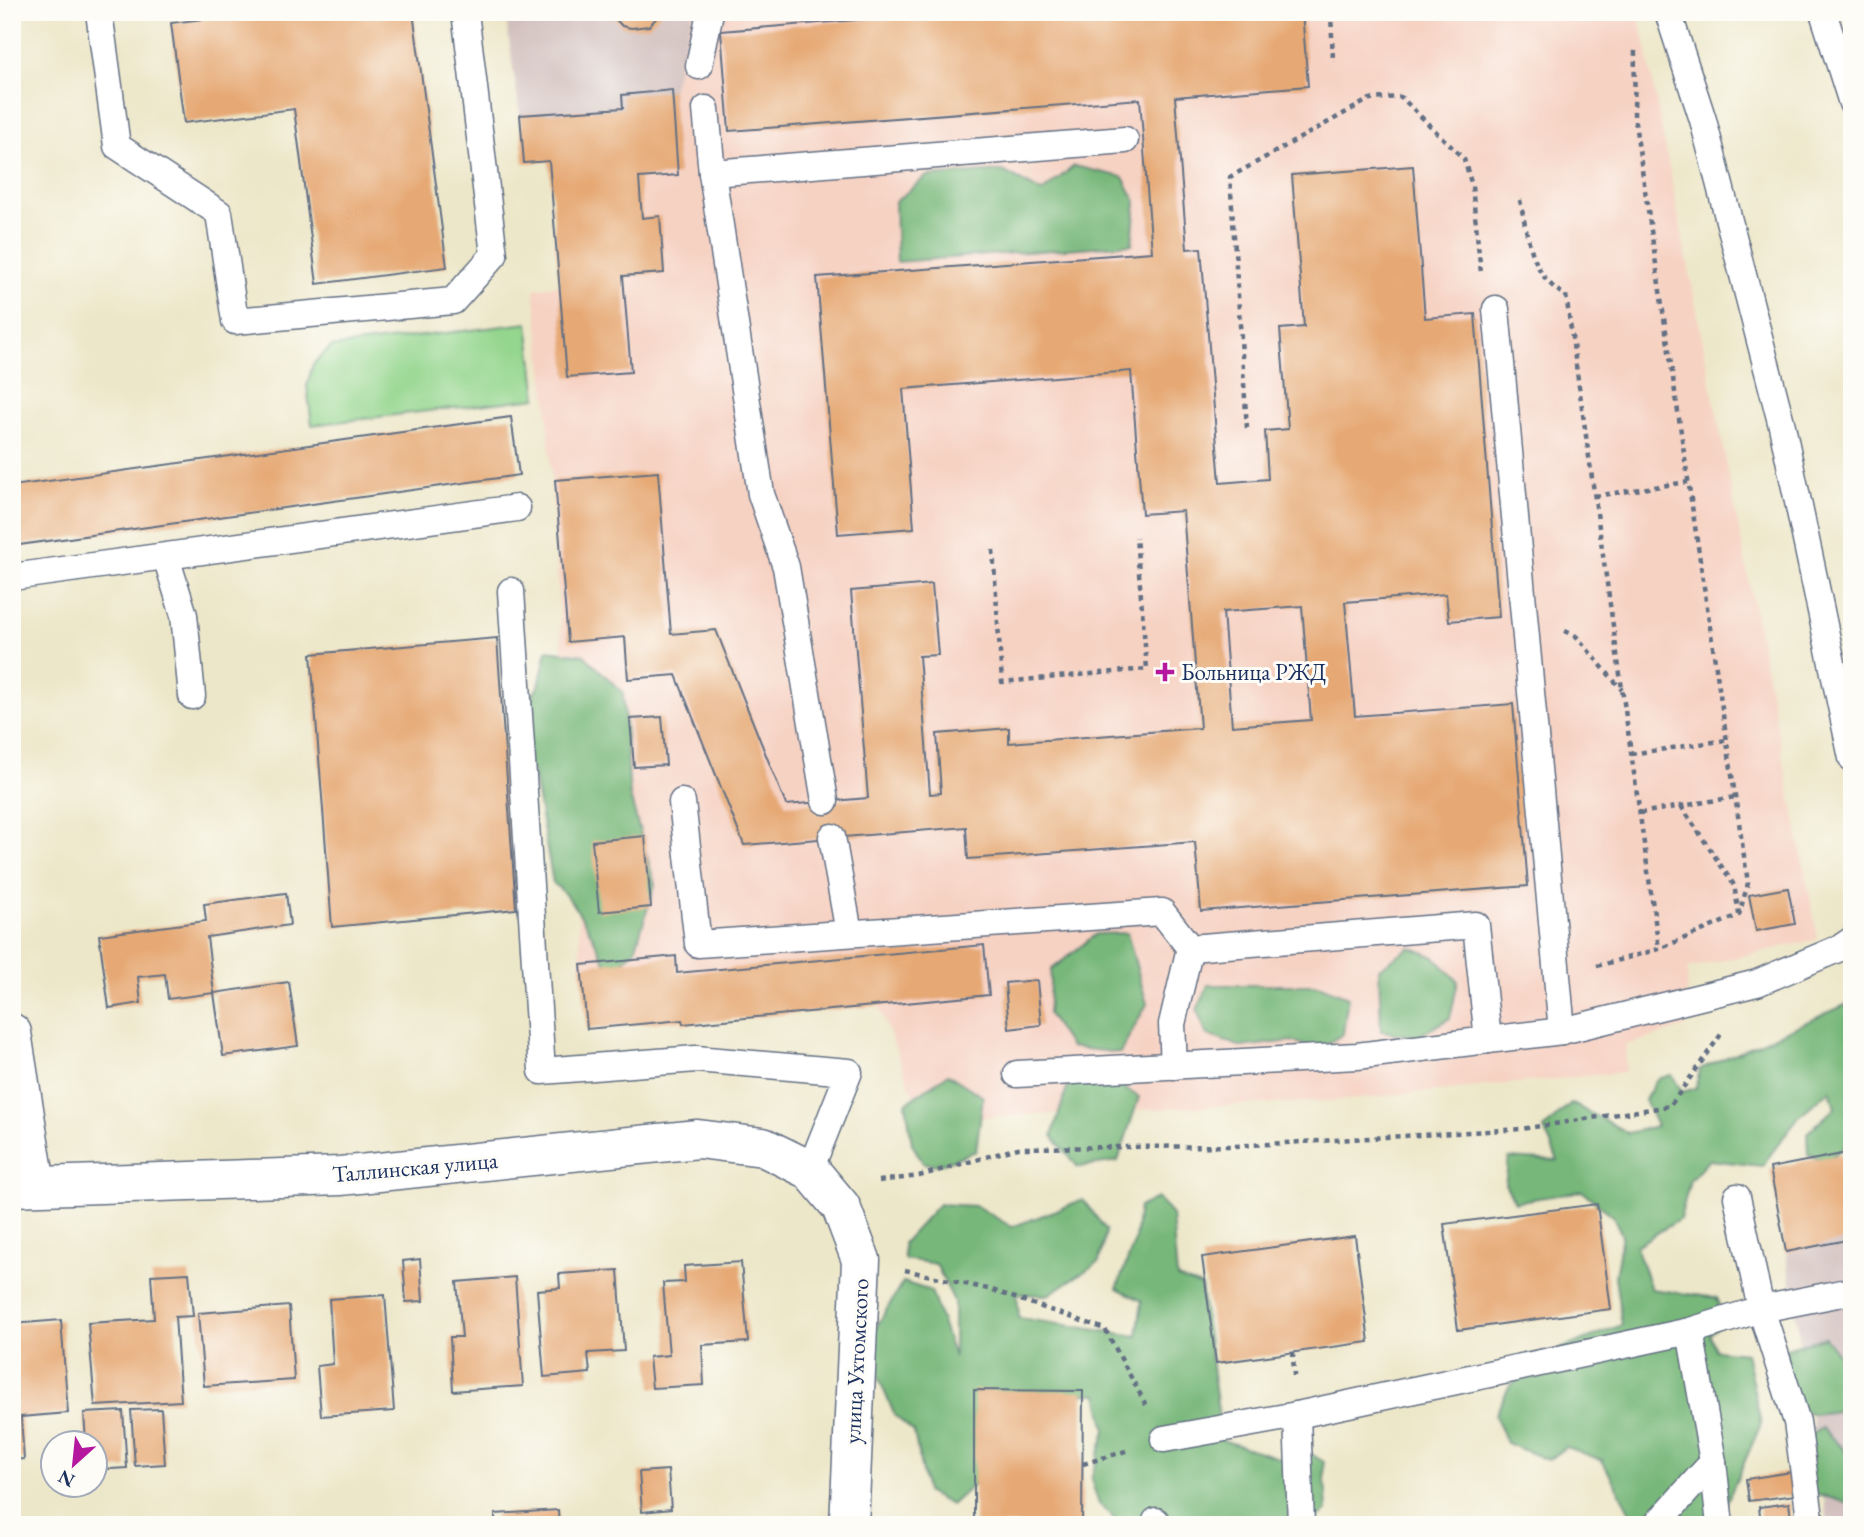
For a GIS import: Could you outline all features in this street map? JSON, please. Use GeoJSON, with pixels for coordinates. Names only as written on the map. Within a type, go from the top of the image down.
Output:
{"type":"FeatureCollection","features":[{"type":"Feature","properties":{"kind":"street"},"geometry":{"type":"LineString","coordinates":[[12,1032],[24,1186]]}},
{"type":"Feature","properties":{"kind":"street","name":"Таллинская улица"},"geometry":{"type":"LineString","coordinates":[[24,1186],[340,1176],[698,1139],[763,1147],[818,1179]]}},
{"type":"Feature","properties":{"kind":"street","name":"улица Ухтомского"},"geometry":{"type":"LineString","coordinates":[[818,1179],[841,1207],[861,1260],[849,1525]]}},
{"type":"Feature","properties":{"kind":"lane"},"geometry":{"type":"LineString","coordinates":[[99,12],[117,146],[219,213],[234,320],[453,301],[495,255],[465,12]]}},
{"type":"Feature","properties":{"kind":"lane"},"geometry":{"type":"LineString","coordinates":[[699,66],[709,12]]}},
{"type":"Feature","properties":{"kind":"lane"},"geometry":{"type":"LineString","coordinates":[[1668,12],[1703,120],[1782,426],[1852,758]]}},
{"type":"Feature","properties":{"kind":"lane"},"geometry":{"type":"LineString","coordinates":[[1823,12],[1852,103]]}},
{"type":"Feature","properties":{"kind":"lane"},"geometry":{"type":"LineString","coordinates":[[706,108],[712,173],[761,494],[786,567],[825,801]]}},
{"type":"Feature","properties":{"kind":"lane"},"geometry":{"type":"LineString","coordinates":[[712,173],[1125,140]]}},
{"type":"Feature","properties":{"kind":"lane"},"geometry":{"type":"LineString","coordinates":[[1496,309],[1562,1031]]}},
{"type":"Feature","properties":{"kind":"lane"},"geometry":{"type":"LineString","coordinates":[[12,578],[517,509]]}},
{"type":"Feature","properties":{"kind":"lane"},"geometry":{"type":"LineString","coordinates":[[166,557],[184,615],[192,696]]}},
{"type":"Feature","properties":{"kind":"lane"},"geometry":{"type":"LineString","coordinates":[[511,591],[542,1071],[696,1059],[849,1072],[818,1179]]}},
{"type":"Feature","properties":{"kind":"lane"},"geometry":{"type":"LineString","coordinates":[[682,802],[698,944],[1162,912],[1190,948]]}},
{"type":"Feature","properties":{"kind":"lane"},"geometry":{"type":"LineString","coordinates":[[831,837],[849,933]]}},
{"type":"Feature","properties":{"kind":"lane"},"geometry":{"type":"LineString","coordinates":[[1190,948],[1476,925],[1488,1040]]}},
{"type":"Feature","properties":{"kind":"lane"},"geometry":{"type":"LineString","coordinates":[[1017,1074],[1357,1056],[1562,1031],[1757,984],[1840,948],[1852,940]]}},
{"type":"Feature","properties":{"kind":"lane"},"geometry":{"type":"LineString","coordinates":[[1174,1066],[1172,1024],[1190,948]]}},
{"type":"Feature","properties":{"kind":"lane"},"geometry":{"type":"LineString","coordinates":[[1737,1197],[1761,1309],[1797,1422],[1811,1525]]}},
{"type":"Feature","properties":{"kind":"lane"},"geometry":{"type":"LineString","coordinates":[[1164,1439],[1297,1415],[1690,1331],[1761,1309],[1852,1291]]}},
{"type":"Feature","properties":{"kind":"lane"},"geometry":{"type":"LineString","coordinates":[[1690,1331],[1713,1462],[1720,1525]]}},
{"type":"Feature","properties":{"kind":"lane"},"geometry":{"type":"LineString","coordinates":[[1297,1415],[1301,1525]]}},
{"type":"Feature","properties":{"kind":"lane"},"geometry":{"type":"LineString","coordinates":[[1656,1525],[1713,1462]]}},
{"type":"Feature","properties":{"kind":"path"},"geometry":{"type":"LineString","coordinates":[[1331,12],[1333,62]]}},
{"type":"Feature","properties":{"kind":"path"},"geometry":{"type":"LineString","coordinates":[[1636,37],[1634,116],[1748,883],[1739,915]]}},
{"type":"Feature","properties":{"kind":"path"},"geometry":{"type":"LineString","coordinates":[[1247,428],[1230,177],[1370,99],[1401,97],[1464,159],[1472,186],[1482,292],[1496,309]]}},
{"type":"Feature","properties":{"kind":"path"},"geometry":{"type":"LineString","coordinates":[[1520,201],[1530,251],[1553,289],[1566,295],[1659,949]]}},
{"type":"Feature","properties":{"kind":"path"},"geometry":{"type":"LineString","coordinates":[[1595,496],[1688,482]]}},
{"type":"Feature","properties":{"kind":"path"},"geometry":{"type":"LineString","coordinates":[[993,550],[1002,682],[1147,669],[1136,537]]}},
{"type":"Feature","properties":{"kind":"path"},"geometry":{"type":"LineString","coordinates":[[1524,614],[1576,636],[1622,690]]}},
{"type":"Feature","properties":{"kind":"path"},"geometry":{"type":"LineString","coordinates":[[1631,754],[1727,740]]}},
{"type":"Feature","properties":{"kind":"path"},"geometry":{"type":"LineString","coordinates":[[1640,813],[1735,797]]}},
{"type":"Feature","properties":{"kind":"path"},"geometry":{"type":"LineString","coordinates":[[1681,806],[1734,885],[1739,915]]}},
{"type":"Feature","properties":{"kind":"path"},"geometry":{"type":"LineString","coordinates":[[1557,977],[1659,949],[1739,915]]}},
{"type":"Feature","properties":{"kind":"path"},"geometry":{"type":"LineString","coordinates":[[818,1179],[919,1176],[1018,1148],[1234,1146],[1507,1130],[1670,1106],[1757,984]]}},
{"type":"Feature","properties":{"kind":"path"},"geometry":{"type":"LineString","coordinates":[[861,1260],[992,1290],[1105,1329],[1164,1439]]}},
{"type":"Feature","properties":{"kind":"shaded area"},"geometry":{"type":"Polygon","coordinates":[[[505,12],[693,12],[672,90],[678,175],[551,185],[549,161],[524,163],[505,12]]]}},
{"type":"Feature","properties":{"kind":"shaded area","name":"Больница РЖД"},"geometry":{"type":"Polygon","coordinates":[[[693,12],[1637,12],[1818,939],[1688,968],[1686,1027],[1626,1045],[1625,1072],[1349,1100],[923,1120],[879,1006],[683,1024],[682,1020],[587,1029],[547,404],[534,289],[559,285],[672,90],[693,12]]]}},
{"type":"Feature","properties":{"kind":"shaded area"},"geometry":{"type":"Polygon","coordinates":[[[1852,1152],[1852,1525],[1828,1525],[1786,1252],[1770,1168],[1852,1152]]]}},
{"type":"Feature","properties":{"kind":"green space"},"geometry":{"type":"Polygon","coordinates":[[[1074,166],[1123,177],[1136,202],[1132,244],[897,262],[895,202],[927,176],[1003,171],[1042,192],[1074,166]]]}},
{"type":"Feature","properties":{"kind":"green space"},"geometry":{"type":"Polygon","coordinates":[[[528,323],[537,398],[312,425],[307,386],[313,364],[331,347],[528,323]]]}},
{"type":"Feature","properties":{"kind":"green space"},"geometry":{"type":"Polygon","coordinates":[[[547,650],[584,655],[623,693],[630,796],[655,885],[635,950],[610,974],[578,912],[553,883],[533,771],[507,749],[507,727],[539,686],[547,650]]]}},
{"type":"Feature","properties":{"kind":"green space"},"geometry":{"type":"Polygon","coordinates":[[[1127,933],[1147,1004],[1120,1053],[1070,1047],[1048,1014],[1051,970],[1096,934],[1127,933]]]}},
{"type":"Feature","properties":{"kind":"green space"},"geometry":{"type":"Polygon","coordinates":[[[1410,947],[1433,956],[1458,981],[1450,1018],[1417,1037],[1381,1031],[1379,968],[1410,947]]]}},
{"type":"Feature","properties":{"kind":"green space"},"geometry":{"type":"Polygon","coordinates":[[[1208,985],[1318,985],[1348,997],[1343,1034],[1319,1049],[1291,1041],[1242,1047],[1207,1035],[1197,1010],[1208,985]]]}},
{"type":"Feature","properties":{"kind":"green space"},"geometry":{"type":"Polygon","coordinates":[[[1852,1002],[1852,1141],[1825,1162],[1808,1154],[1807,1133],[1835,1108],[1830,1090],[1800,1115],[1762,1166],[1709,1160],[1690,1180],[1680,1219],[1636,1246],[1651,1289],[1717,1298],[1726,1319],[1710,1334],[1715,1350],[1746,1353],[1761,1424],[1722,1513],[1725,1525],[1637,1525],[1602,1460],[1566,1447],[1548,1460],[1506,1443],[1495,1415],[1510,1385],[1563,1348],[1622,1325],[1615,1277],[1622,1235],[1613,1216],[1582,1191],[1515,1202],[1505,1184],[1509,1158],[1558,1161],[1544,1129],[1571,1103],[1628,1133],[1657,1126],[1645,1100],[1657,1079],[1672,1075],[1682,1092],[1696,1088],[1700,1069],[1852,1002]]]}},
{"type":"Feature","properties":{"kind":"green space"},"geometry":{"type":"Polygon","coordinates":[[[948,1074],[983,1097],[976,1151],[938,1165],[923,1163],[912,1144],[906,1103],[948,1074]]]}},
{"type":"Feature","properties":{"kind":"green space"},"geometry":{"type":"Polygon","coordinates":[[[1108,1079],[1139,1097],[1118,1161],[1078,1167],[1052,1136],[1068,1084],[1108,1079]]]}},
{"type":"Feature","properties":{"kind":"green space"},"geometry":{"type":"Polygon","coordinates":[[[1157,1198],[1172,1215],[1177,1278],[1201,1286],[1222,1440],[1282,1459],[1301,1448],[1324,1462],[1327,1511],[1305,1525],[1121,1525],[1099,1504],[1091,1479],[1106,1430],[1098,1394],[1009,1394],[983,1476],[951,1505],[926,1492],[914,1432],[895,1416],[865,1346],[903,1282],[931,1291],[954,1357],[954,1301],[936,1264],[904,1259],[903,1243],[939,1204],[976,1206],[1012,1227],[1083,1200],[1106,1230],[1099,1262],[1048,1295],[1017,1294],[1019,1318],[1137,1336],[1142,1301],[1117,1288],[1135,1240],[1139,1207],[1157,1198]]]}},
{"type":"Feature","properties":{"kind":"green space"},"geometry":{"type":"Polygon","coordinates":[[[1825,1337],[1845,1363],[1845,1410],[1814,1414],[1787,1407],[1786,1349],[1825,1337]]]}},
{"type":"Feature","properties":{"kind":"green space"},"geometry":{"type":"Polygon","coordinates":[[[1822,1428],[1845,1451],[1852,1444],[1851,1504],[1807,1491],[1803,1439],[1822,1428]]]}},
{"type":"Feature","properties":{"kind":"building"},"geometry":{"type":"Polygon","coordinates":[[[259,12],[413,12],[447,267],[317,284],[294,109],[184,123],[171,23],[259,12]]]}},
{"type":"Feature","properties":{"kind":"building"},"geometry":{"type":"Polygon","coordinates":[[[609,12],[662,12],[649,26],[631,28],[622,26],[609,12]]]}},
{"type":"Feature","properties":{"kind":"building"},"geometry":{"type":"Polygon","coordinates":[[[956,12],[1302,12],[1308,86],[1175,97],[1187,249],[1201,248],[1220,483],[1268,479],[1265,431],[1288,429],[1280,329],[1304,327],[1292,175],[1413,166],[1425,318],[1475,314],[1499,617],[1449,621],[1446,594],[1345,602],[1355,716],[1513,704],[1528,886],[1201,911],[1195,842],[968,859],[966,827],[744,845],[676,675],[628,679],[625,637],[568,642],[555,480],[658,472],[671,634],[716,630],[786,805],[868,798],[851,591],[932,584],[938,655],[919,656],[930,794],[941,793],[937,734],[1009,728],[1009,743],[1200,728],[1183,511],[1142,514],[1131,371],[903,389],[914,528],[838,534],[817,277],[1152,252],[1140,99],[729,131],[721,31],[956,12]],[[1302,606],[1223,612],[1232,726],[1311,720],[1302,606]]]}},
{"type":"Feature","properties":{"kind":"building"},"geometry":{"type":"Polygon","coordinates":[[[672,90],[678,175],[639,178],[642,218],[660,216],[664,273],[623,276],[631,372],[567,377],[549,161],[524,163],[520,115],[623,108],[622,95],[672,90]]]}},
{"type":"Feature","properties":{"kind":"building"},"geometry":{"type":"Polygon","coordinates":[[[511,417],[519,475],[12,546],[12,486],[511,417]]]}},
{"type":"Feature","properties":{"kind":"building"},"geometry":{"type":"Polygon","coordinates":[[[497,638],[516,909],[332,927],[311,654],[497,638]]]}},
{"type":"Feature","properties":{"kind":"building"},"geometry":{"type":"Polygon","coordinates":[[[662,717],[666,765],[634,767],[630,719],[662,717]]]}},
{"type":"Feature","properties":{"kind":"building"},"geometry":{"type":"Polygon","coordinates":[[[645,836],[651,907],[599,912],[592,841],[645,836]]]}},
{"type":"Feature","properties":{"kind":"building"},"geometry":{"type":"Polygon","coordinates":[[[1788,888],[1795,924],[1756,931],[1749,895],[1788,888]]]}},
{"type":"Feature","properties":{"kind":"building"},"geometry":{"type":"Polygon","coordinates":[[[286,893],[290,925],[207,937],[214,993],[168,999],[165,974],[138,977],[141,1003],[109,1008],[99,935],[206,921],[204,904],[286,893]]]}},
{"type":"Feature","properties":{"kind":"building"},"geometry":{"type":"Polygon","coordinates":[[[984,945],[989,995],[683,1024],[682,1020],[587,1029],[581,965],[676,956],[677,973],[984,945]]]}},
{"type":"Feature","properties":{"kind":"building"},"geometry":{"type":"Polygon","coordinates":[[[1037,980],[1041,1025],[1009,1029],[1005,983],[1037,980]]]}},
{"type":"Feature","properties":{"kind":"building"},"geometry":{"type":"Polygon","coordinates":[[[289,982],[298,1046],[223,1056],[214,993],[289,982]]]}},
{"type":"Feature","properties":{"kind":"building"},"geometry":{"type":"Polygon","coordinates":[[[1852,1152],[1852,1239],[1786,1252],[1770,1168],[1852,1152]]]}},
{"type":"Feature","properties":{"kind":"building"},"geometry":{"type":"Polygon","coordinates":[[[1597,1204],[1611,1309],[1458,1330],[1444,1224],[1597,1204]]]}},
{"type":"Feature","properties":{"kind":"building"},"geometry":{"type":"Polygon","coordinates":[[[1355,1236],[1369,1342],[1216,1363],[1202,1257],[1355,1236]]]}},
{"type":"Feature","properties":{"kind":"building"},"geometry":{"type":"Polygon","coordinates":[[[420,1259],[423,1301],[406,1302],[403,1261],[420,1259]]]}},
{"type":"Feature","properties":{"kind":"building"},"geometry":{"type":"Polygon","coordinates":[[[741,1262],[748,1342],[702,1345],[704,1385],[652,1388],[649,1357],[669,1355],[663,1283],[685,1282],[684,1266],[741,1262]]]}},
{"type":"Feature","properties":{"kind":"building"},"geometry":{"type":"Polygon","coordinates":[[[618,1270],[624,1351],[588,1353],[590,1373],[544,1377],[537,1290],[560,1288],[559,1274],[618,1270]]]}},
{"type":"Feature","properties":{"kind":"building"},"geometry":{"type":"Polygon","coordinates":[[[189,1273],[193,1316],[175,1317],[181,1401],[95,1406],[88,1323],[154,1319],[151,1275],[189,1273]]]}},
{"type":"Feature","properties":{"kind":"building"},"geometry":{"type":"Polygon","coordinates":[[[515,1277],[523,1386],[453,1391],[450,1337],[462,1337],[457,1282],[515,1277]]]}},
{"type":"Feature","properties":{"kind":"building"},"geometry":{"type":"Polygon","coordinates":[[[385,1295],[394,1411],[321,1416],[317,1366],[333,1364],[329,1299],[385,1295]]]}},
{"type":"Feature","properties":{"kind":"building"},"geometry":{"type":"Polygon","coordinates":[[[289,1306],[294,1380],[204,1386],[198,1313],[289,1306]]]}},
{"type":"Feature","properties":{"kind":"building"},"geometry":{"type":"Polygon","coordinates":[[[61,1320],[68,1413],[21,1417],[24,1459],[12,1460],[12,1324],[61,1320]]]}},
{"type":"Feature","properties":{"kind":"building"},"geometry":{"type":"Polygon","coordinates":[[[974,1390],[1083,1391],[1082,1525],[974,1525],[974,1390]]]}},
{"type":"Feature","properties":{"kind":"building"},"geometry":{"type":"Polygon","coordinates":[[[161,1409],[165,1464],[135,1466],[131,1410],[161,1409]]]}},
{"type":"Feature","properties":{"kind":"building"},"geometry":{"type":"Polygon","coordinates":[[[123,1411],[127,1468],[108,1469],[108,1428],[85,1428],[84,1413],[123,1411]]]}},
{"type":"Feature","properties":{"kind":"building"},"geometry":{"type":"Polygon","coordinates":[[[668,1470],[671,1509],[642,1512],[639,1472],[668,1470]]]}},
{"type":"Feature","properties":{"kind":"building"},"geometry":{"type":"Polygon","coordinates":[[[1792,1472],[1796,1495],[1749,1501],[1746,1479],[1792,1472]]]}},
{"type":"Feature","properties":{"kind":"building"},"geometry":{"type":"Polygon","coordinates":[[[1789,1503],[1792,1525],[1761,1525],[1759,1507],[1789,1503]]]}},
{"type":"Feature","properties":{"kind":"building"},"geometry":{"type":"Polygon","coordinates":[[[558,1510],[559,1525],[495,1525],[495,1514],[558,1510]]]}},
{"type":"Feature","properties":{"kind":"place","name":"Больница РЖД"},"geometry":{"type":"Point","coordinates":[1165,672]}}]}
